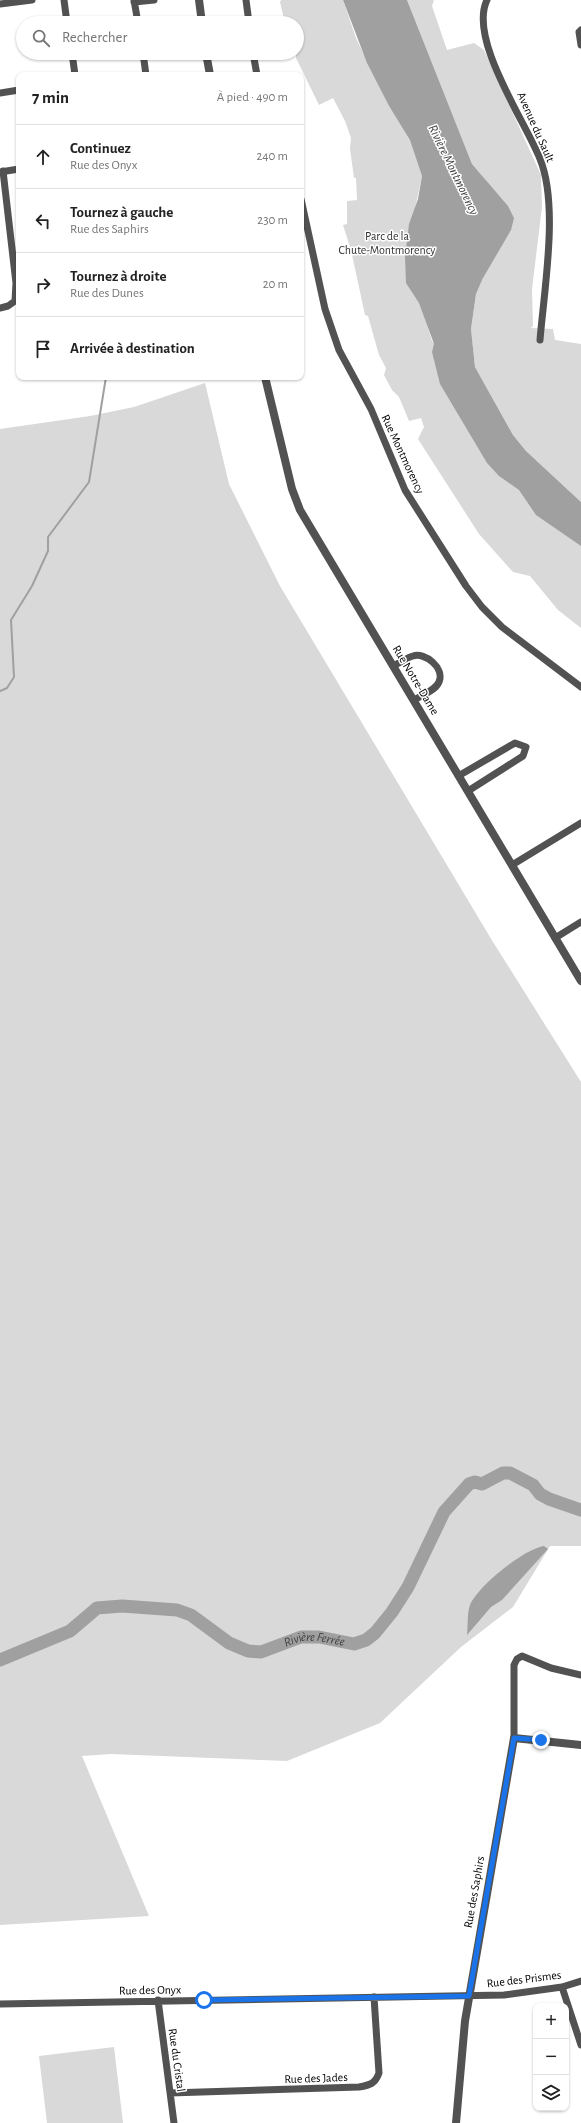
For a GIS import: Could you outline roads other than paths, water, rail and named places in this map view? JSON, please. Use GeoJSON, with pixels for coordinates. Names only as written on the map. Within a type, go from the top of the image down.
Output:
{"type":"FeatureCollection","features":[{"type":"Feature","properties":{"kind":"street"},"geometry":{"type":"LineString","coordinates":[[0,4],[32,0]]}},
{"type":"Feature","properties":{"kind":"street"},"geometry":{"type":"LineString","coordinates":[[64,0],[67,16]]}},
{"type":"Feature","properties":{"kind":"street"},"geometry":{"type":"LineString","coordinates":[[137,16],[134,1],[154,0]]}},
{"type":"Feature","properties":{"kind":"street"},"geometry":{"type":"LineString","coordinates":[[199,0],[201,16]]}},
{"type":"Feature","properties":{"kind":"street"},"geometry":{"type":"LineString","coordinates":[[246,0],[248,16]]}},
{"type":"Feature","properties":{"kind":"street","name":"Avenue du Sault"},"geometry":{"type":"LineString","coordinates":[[487,0],[483,7],[482,26],[487,48],[541,161],[547,185],[550,216],[540,340]]}},
{"type":"Feature","properties":{"kind":"street"},"geometry":{"type":"LineString","coordinates":[[581,30],[579,32],[581,45]]}},
{"type":"Feature","properties":{"kind":"street"},"geometry":{"type":"LineString","coordinates":[[73,60],[75,72]]}},
{"type":"Feature","properties":{"kind":"street"},"geometry":{"type":"LineString","coordinates":[[144,60],[146,72]]}},
{"type":"Feature","properties":{"kind":"street"},"geometry":{"type":"LineString","coordinates":[[207,60],[209,72]]}},
{"type":"Feature","properties":{"kind":"street"},"geometry":{"type":"LineString","coordinates":[[254,60],[256,72]]}},
{"type":"Feature","properties":{"kind":"street"},"geometry":{"type":"LineString","coordinates":[[0,93],[16,90]]}},
{"type":"Feature","properties":{"kind":"street"},"geometry":{"type":"LineString","coordinates":[[0,308],[8,306],[15,301],[16,283],[1,171],[16,169]]}},
{"type":"Feature","properties":{"kind":"street","name":"Rue Montmorency"},"geometry":{"type":"LineString","coordinates":[[304,212],[325,309],[337,343],[370,409],[405,490],[466,586],[482,607],[502,628],[581,687]]}},
{"type":"Feature","properties":{"kind":"street","name":"Rue Notre-Dame"},"geometry":{"type":"LineString","coordinates":[[266,380],[292,489],[300,510],[460,775],[468,791],[581,981]]}},
{"type":"Feature","properties":{"kind":"street"},"geometry":{"type":"LineString","coordinates":[[394,666],[413,655],[421,655],[430,660],[436,666],[440,674],[439,682],[433,689],[414,700]]}},
{"type":"Feature","properties":{"kind":"street"},"geometry":{"type":"LineString","coordinates":[[460,775],[515,743],[526,747],[523,756],[468,791]]}},
{"type":"Feature","properties":{"kind":"street"},"geometry":{"type":"LineString","coordinates":[[512,865],[581,823]]}},
{"type":"Feature","properties":{"kind":"street"},"geometry":{"type":"LineString","coordinates":[[555,938],[581,922]]}},
{"type":"Feature","properties":{"kind":"street","name":"Rue des Saphirs"},"geometry":{"type":"LineString","coordinates":[[456,2123],[465,2021],[514,1738],[514,1665],[517,1659],[522,1656],[551,1668],[581,1675]]}},
{"type":"Feature","properties":{"kind":"street"},"geometry":{"type":"LineString","coordinates":[[514,1738],[581,1745]]}},
{"type":"Feature","properties":{"kind":"street","name":"Rue des Prismes"},"geometry":{"type":"LineString","coordinates":[[469,1996],[522,1993],[581,1981]]}},
{"type":"Feature","properties":{"kind":"street"},"geometry":{"type":"LineString","coordinates":[[562,1986],[581,2045]]}},
{"type":"Feature","properties":{"kind":"street","name":"Rue des Onyx"},"geometry":{"type":"LineString","coordinates":[[0,2004],[158,2000],[469,1996]]}},
{"type":"Feature","properties":{"kind":"street","name":"Rue des Jades"},"geometry":{"type":"LineString","coordinates":[[170,2093],[359,2087],[372,2084],[376,2081],[379,2073],[374,1997]]}},
{"type":"Feature","properties":{"kind":"street","name":"Rue du Cristal"},"geometry":{"type":"LineString","coordinates":[[158,2000],[174,2123]]}},
{"type":"Feature","properties":{"kind":"water","name":"Rivière Montmorency"},"geometry":{"type":"Polygon","coordinates":[[[343,0],[407,0],[472,164],[508,206],[514,218],[511,230],[483,278],[476,294],[471,329],[475,367],[513,435],[526,451],[581,502],[581,546],[536,515],[519,490],[499,476],[487,463],[440,384],[432,352],[434,344],[419,303],[406,283],[405,257],[409,224],[418,199],[422,176],[410,140],[389,106],[367,63],[343,0]]]}},
{"type":"Feature","properties":{"kind":"water"},"geometry":{"type":"Polygon","coordinates":[[[544,1546],[548,1549],[502,1600],[491,1607],[467,1635],[469,1608],[482,1588],[514,1561],[535,1549],[544,1546]]]}},
{"type":"Feature","properties":{"kind":"waterway"},"geometry":{"type":"LineString","coordinates":[[0,691],[7,688],[14,677],[11,620],[32,586],[48,551],[48,537],[89,482],[106,380]]}},
{"type":"Feature","properties":{"kind":"waterway","name":"Rivière Ferrée"},"geometry":{"type":"LineString","coordinates":[[0,1660],[70,1631],[97,1608],[122,1606],[177,1610],[191,1615],[229,1643],[248,1651],[261,1652],[301,1637],[319,1637],[354,1644],[366,1640],[375,1633],[392,1612],[408,1587],[444,1512],[469,1484],[475,1482],[482,1484],[503,1473],[510,1473],[533,1485],[540,1494],[549,1499],[581,1510]]}},
{"type":"Feature","properties":{"kind":"park label","name":"Parc de la Chute-Montmorency"},"geometry":{"type":"Point","coordinates":[387,243]}}]}
